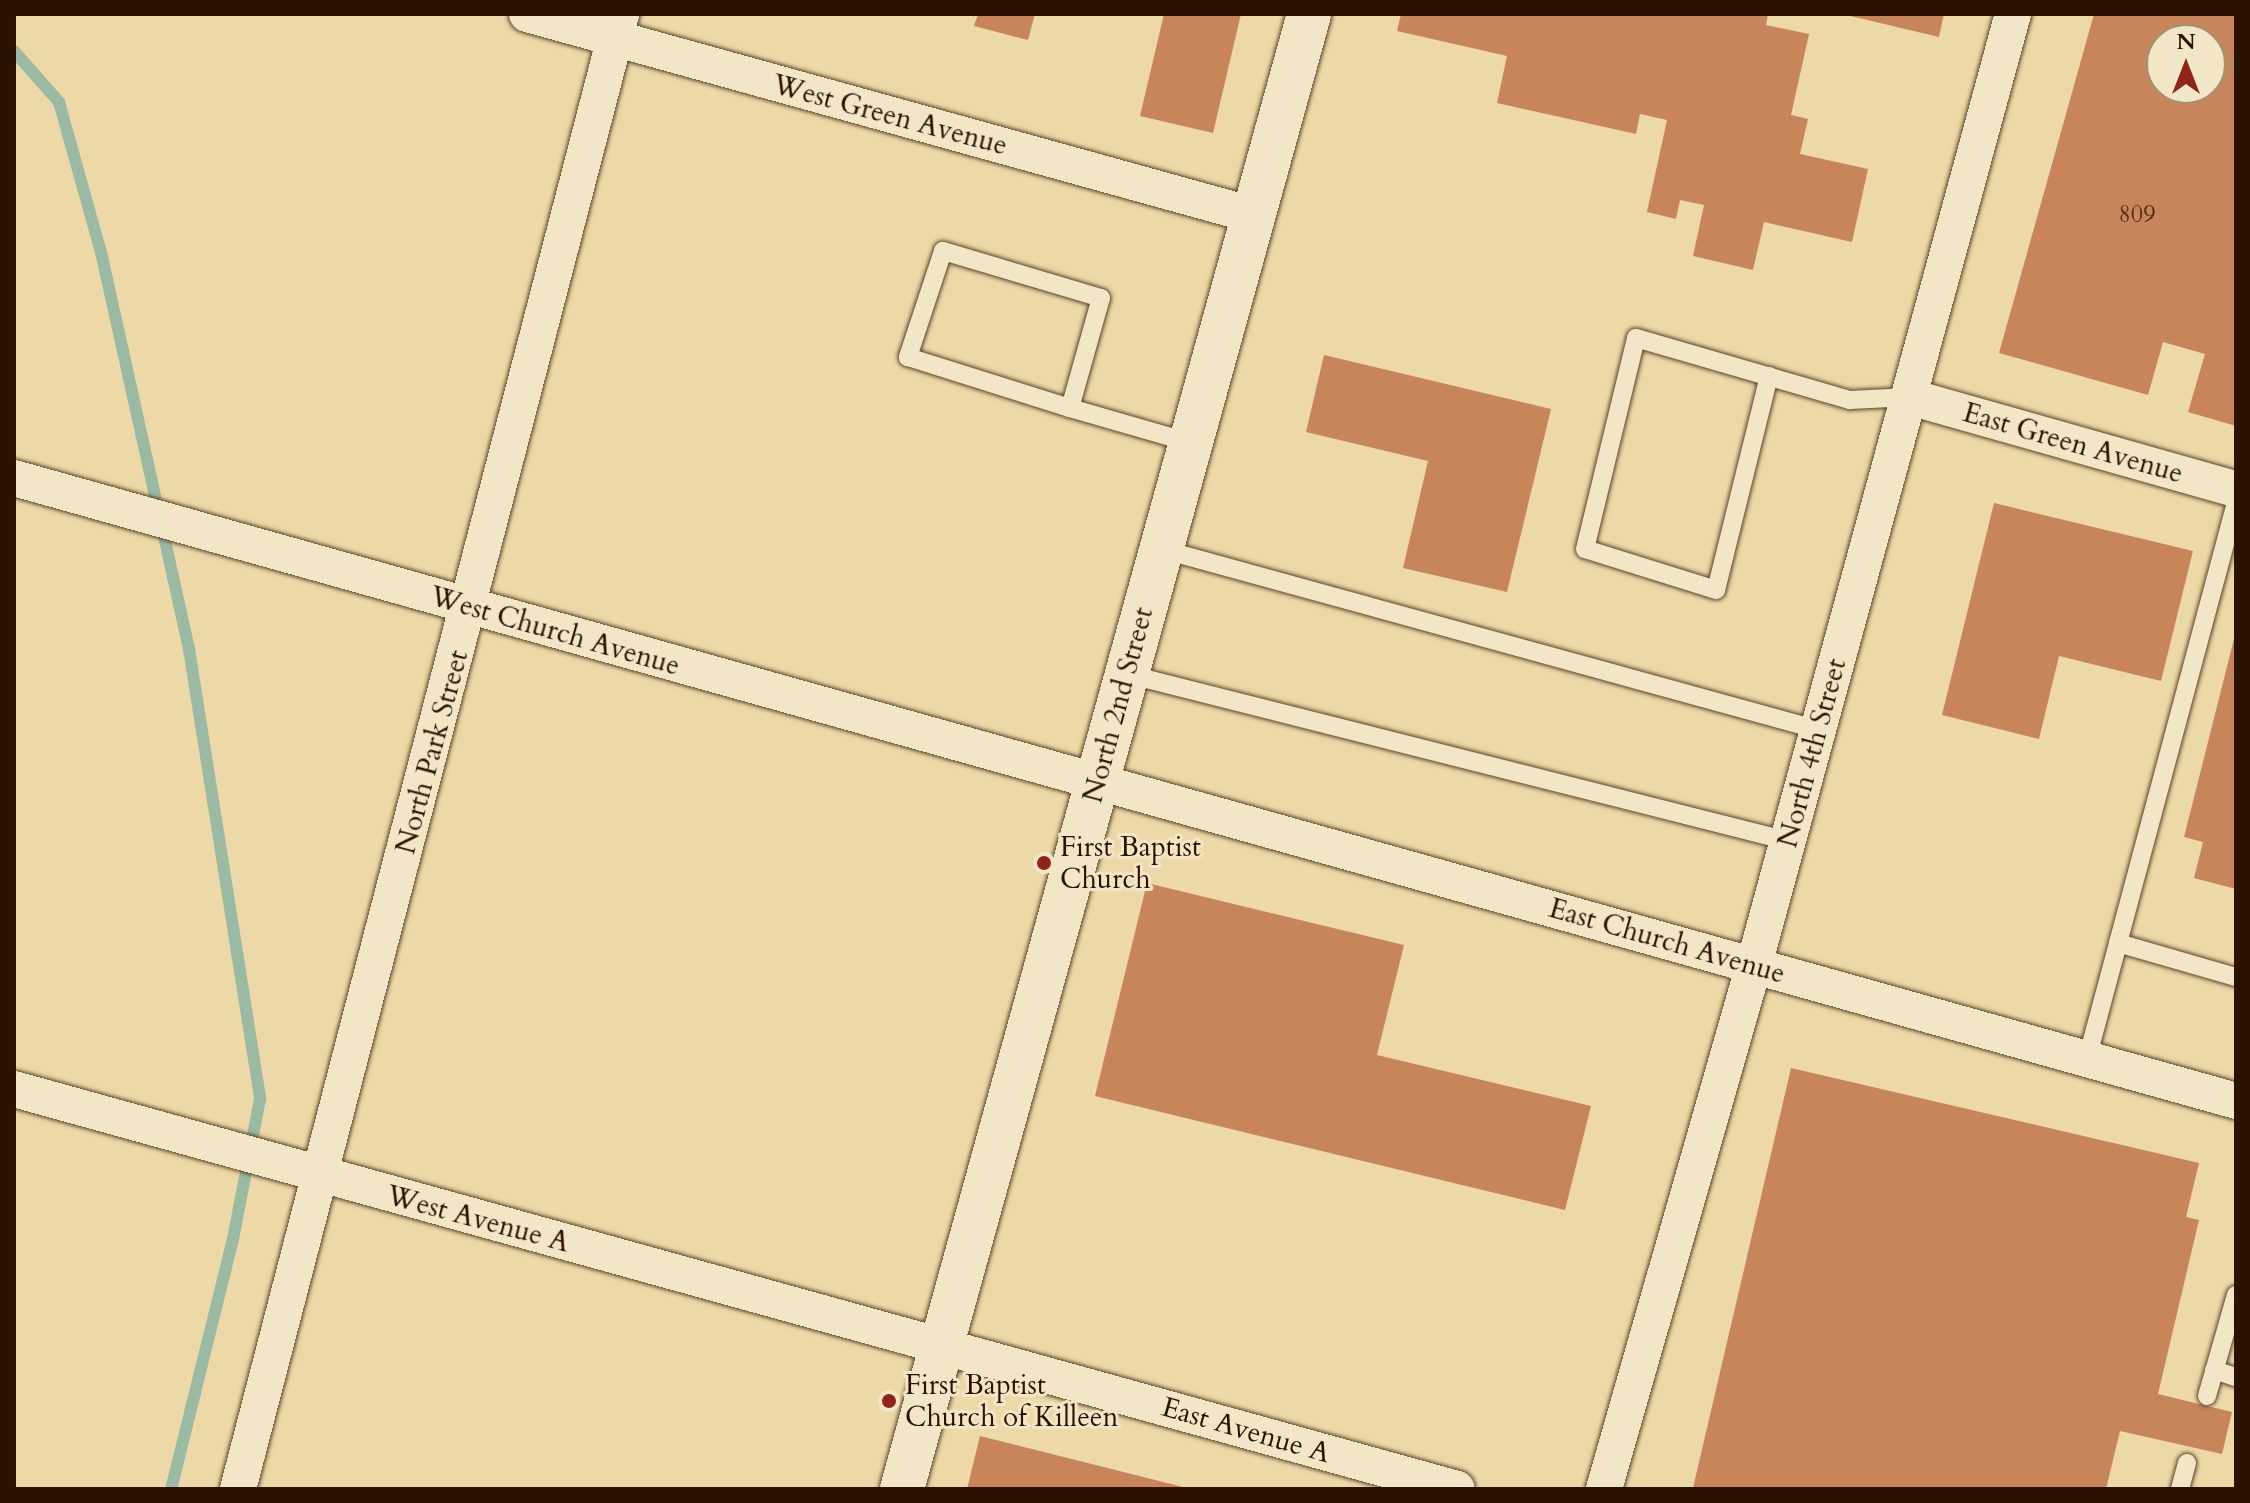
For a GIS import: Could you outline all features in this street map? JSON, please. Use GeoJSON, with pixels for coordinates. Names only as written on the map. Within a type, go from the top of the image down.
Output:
{"type":"FeatureCollection","features":[{"type":"Feature","properties":{"kind":"street","name":"West Green Avenue"},"geometry":{"type":"LineString","coordinates":[[527,14],[618,26],[1253,215]]}},
{"type":"Feature","properties":{"kind":"street","name":"North 2nd Street"},"geometry":{"type":"LineString","coordinates":[[902,1489],[1309,14]]}},
{"type":"Feature","properties":{"kind":"street","name":"North 4th Street"},"geometry":{"type":"LineString","coordinates":[[1604,1489],[1754,965],[2013,14]]}},
{"type":"Feature","properties":{"kind":"street","name":"North Park Street"},"geometry":{"type":"LineString","coordinates":[[238,1489],[304,1172],[471,607],[618,26]]}},
{"type":"Feature","properties":{"kind":"street","name":"East Green Avenue"},"geometry":{"type":"LineString","coordinates":[[1910,397],[2236,489]]}},
{"type":"Feature","properties":{"kind":"street","name":"West Church Avenue"},"geometry":{"type":"LineString","coordinates":[[14,478],[250,541],[471,607],[1097,783]]}},
{"type":"Feature","properties":{"kind":"street","name":"East Church Avenue"},"geometry":{"type":"LineString","coordinates":[[1097,783],[2236,1101]]}},
{"type":"Feature","properties":{"kind":"street","name":"West Avenue A"},"geometry":{"type":"LineString","coordinates":[[14,1089],[304,1172],[942,1345]]}},
{"type":"Feature","properties":{"kind":"street","name":"East Avenue A"},"geometry":{"type":"LineString","coordinates":[[942,1345],[1457,1489]]}},
{"type":"Feature","properties":{"kind":"lane"},"geometry":{"type":"LineString","coordinates":[[1070,408],[1101,298],[943,251],[908,357],[1070,408],[1191,443]]}},
{"type":"Feature","properties":{"kind":"lane"},"geometry":{"type":"LineString","coordinates":[[1769,376],[1716,590],[1585,549],[1636,338],[1769,376],[1850,400],[1910,397]]}},
{"type":"Feature","properties":{"kind":"lane"},"geometry":{"type":"LineString","coordinates":[[2087,1059],[2236,503]]}},
{"type":"Feature","properties":{"kind":"lane"},"geometry":{"type":"LineString","coordinates":[[1161,549],[1819,730]]}},
{"type":"Feature","properties":{"kind":"lane"},"geometry":{"type":"LineString","coordinates":[[1127,674],[1788,841]]}},
{"type":"Feature","properties":{"kind":"lane"},"geometry":{"type":"LineString","coordinates":[[2118,943],[2236,977]]}},
{"type":"Feature","properties":{"kind":"lane"},"geometry":{"type":"LineString","coordinates":[[2207,1396],[2236,1295]]}},
{"type":"Feature","properties":{"kind":"lane"},"geometry":{"type":"LineString","coordinates":[[2214,1370],[2236,1377]]}},
{"type":"Feature","properties":{"kind":"lane"},"geometry":{"type":"LineString","coordinates":[[2180,1489],[2187,1463]]}},
{"type":"Feature","properties":{"kind":"building"},"geometry":{"type":"Polygon","coordinates":[[[978,14],[1035,14],[1028,40],[974,26],[978,14]]]}},
{"type":"Feature","properties":{"kind":"building"},"geometry":{"type":"Polygon","coordinates":[[[1164,14],[1241,14],[1213,133],[1140,116],[1164,14]]]}},
{"type":"Feature","properties":{"kind":"building"},"geometry":{"type":"Polygon","coordinates":[[[1401,14],[1768,14],[1766,25],[1809,34],[1791,115],[1808,119],[1800,154],[1868,169],[1852,242],[1764,222],[1753,270],[1693,256],[1704,205],[1680,200],[1676,219],[1647,212],[1667,120],[1640,114],[1636,134],[1497,103],[1507,56],[1397,31],[1401,14]]]}},
{"type":"Feature","properties":{"kind":"building"},"geometry":{"type":"Polygon","coordinates":[[[1842,14],[1944,14],[1939,37],[1842,14]]]}},
{"type":"Feature","properties":{"kind":"building"},"geometry":{"type":"Polygon","coordinates":[[[2094,14],[2236,14],[2236,426],[2188,412],[2205,354],[2163,342],[2148,395],[1999,353],[2094,14]]]}},
{"type":"Feature","properties":{"kind":"building"},"geometry":{"type":"Polygon","coordinates":[[[1324,355],[1551,409],[1507,592],[1403,568],[1428,461],[1306,432],[1324,355]]]}},
{"type":"Feature","properties":{"kind":"building"},"geometry":{"type":"Polygon","coordinates":[[[1994,503],[2193,551],[2161,681],[2059,656],[2039,739],[1942,715],[1994,503]]]}},
{"type":"Feature","properties":{"kind":"building"},"geometry":{"type":"Polygon","coordinates":[[[2235,635],[2236,889],[2194,878],[2203,842],[2184,837],[2235,635]]]}},
{"type":"Feature","properties":{"kind":"building"},"geometry":{"type":"Polygon","coordinates":[[[1147,883],[1404,945],[1377,1055],[1591,1106],[1565,1210],[1095,1096],[1147,883]]]}},
{"type":"Feature","properties":{"kind":"building"},"geometry":{"type":"Polygon","coordinates":[[[1791,1068],[2199,1163],[2186,1217],[2199,1220],[2158,1394],[2232,1412],[2222,1454],[2120,1431],[2106,1489],[1693,1488],[1791,1068]]]}},
{"type":"Feature","properties":{"kind":"building"},"geometry":{"type":"Polygon","coordinates":[[[980,1436],[1187,1488],[1187,1489],[967,1489],[980,1436]]]}},
{"type":"Feature","properties":{"kind":"waterway"},"geometry":{"type":"LineString","coordinates":[[14,51],[59,102],[101,252],[189,649],[260,1099],[233,1239],[171,1489]]}},
{"type":"Feature","properties":{"kind":"place","name":"First Baptist Church"},"geometry":{"type":"Point","coordinates":[1044,863]}},
{"type":"Feature","properties":{"kind":"place","name":"First Baptist Church of Killeen"},"geometry":{"type":"Point","coordinates":[889,1401]}}]}
